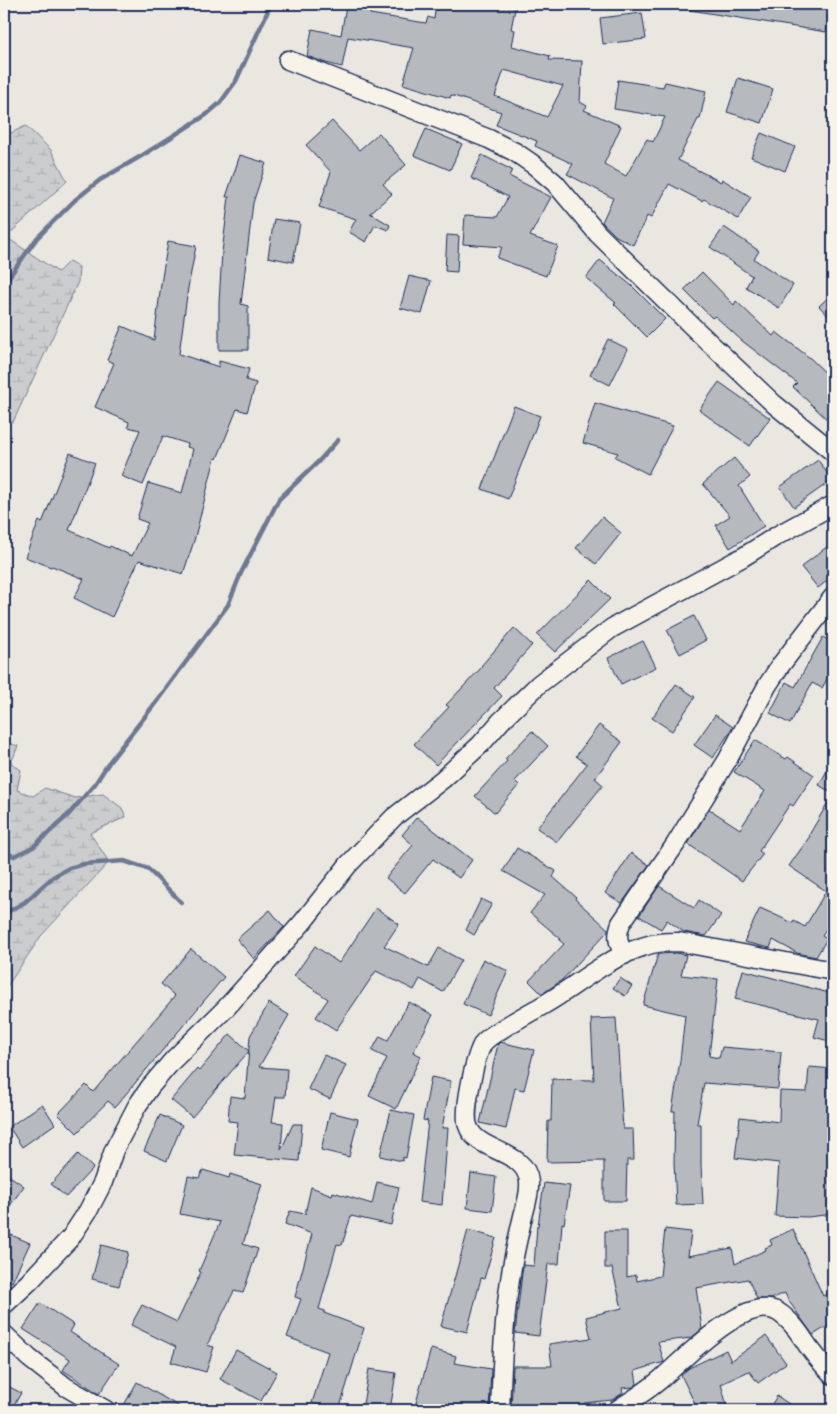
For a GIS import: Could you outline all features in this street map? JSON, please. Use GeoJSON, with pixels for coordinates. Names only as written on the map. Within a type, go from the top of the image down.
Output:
{"type":"FeatureCollection","features":[{"type":"Feature","properties":{"kind":"street"},"geometry":{"type":"LineString","coordinates":[[288,60],[489,139],[515,152],[534,165],[555,183],[611,247],[728,360],[774,404],[833,452]]}},
{"type":"Feature","properties":{"kind":"street"},"geometry":{"type":"LineString","coordinates":[[4,1305],[30,1282],[71,1237],[92,1204],[103,1182],[114,1150],[137,1106],[150,1087],[173,1060],[226,1008],[270,960],[302,923],[348,864],[394,817],[450,773],[539,684],[612,628],[833,506]]}},
{"type":"Feature","properties":{"kind":"street"},"geometry":{"type":"LineString","coordinates":[[624,955],[617,939],[621,923],[675,845],[723,767],[780,666],[833,597]]}},
{"type":"Feature","properties":{"kind":"street"},"geometry":{"type":"LineString","coordinates":[[500,1410],[502,1342],[506,1302],[514,1255],[529,1192],[529,1182],[527,1172],[510,1156],[484,1143],[468,1128],[465,1115],[472,1075],[484,1041],[562,994],[607,963],[641,947],[658,942],[679,942],[833,972]]}},
{"type":"Feature","properties":{"kind":"street"},"geometry":{"type":"LineString","coordinates":[[617,1410],[645,1392],[710,1335],[729,1322],[761,1309],[776,1311],[788,1320],[822,1364],[833,1375]]}},
{"type":"Feature","properties":{"kind":"street"},"geometry":{"type":"LineString","coordinates":[[4,1334],[29,1358],[60,1382],[106,1410]]}},
{"type":"Feature","properties":{"kind":"green space"},"geometry":{"type":"Polygon","coordinates":[[[26,126],[51,150],[67,181],[6,237],[58,272],[69,261],[79,267],[78,282],[13,422],[4,420],[4,136],[26,126]]]}},
{"type":"Feature","properties":{"kind":"green space"},"geometry":{"type":"Polygon","coordinates":[[[4,742],[18,746],[11,763],[21,770],[17,790],[33,796],[45,788],[75,798],[103,794],[122,808],[126,817],[90,833],[109,862],[41,936],[4,991],[4,742]]]}},
{"type":"Feature","properties":{"kind":"building"},"geometry":{"type":"Polygon","coordinates":[[[436,4],[516,4],[511,29],[515,30],[512,46],[550,56],[549,60],[582,61],[580,102],[587,106],[584,110],[621,126],[604,164],[626,176],[647,139],[653,142],[665,117],[614,109],[618,80],[663,87],[665,82],[706,91],[700,119],[698,119],[678,160],[721,182],[722,179],[751,197],[738,219],[704,199],[702,201],[669,184],[651,218],[647,216],[633,245],[616,236],[602,222],[613,198],[567,174],[573,164],[535,146],[537,141],[496,125],[501,112],[451,95],[450,98],[403,84],[414,48],[348,37],[342,67],[307,56],[312,29],[341,35],[346,6],[371,10],[370,14],[426,23],[428,17],[434,19],[436,4]],[[504,70],[495,96],[547,117],[563,86],[504,70]]]}},
{"type":"Feature","properties":{"kind":"building"},"geometry":{"type":"Polygon","coordinates":[[[691,4],[830,4],[826,32],[690,10],[691,4]]]}},
{"type":"Feature","properties":{"kind":"building"},"geometry":{"type":"Polygon","coordinates":[[[642,13],[646,39],[603,44],[600,18],[642,13]]]}},
{"type":"Feature","properties":{"kind":"building"},"geometry":{"type":"Polygon","coordinates":[[[738,78],[773,89],[762,123],[727,112],[738,78]]]}},
{"type":"Feature","properties":{"kind":"building"},"geometry":{"type":"Polygon","coordinates":[[[332,121],[359,150],[379,133],[406,165],[383,184],[392,194],[370,213],[390,225],[388,230],[375,225],[366,242],[349,232],[356,219],[319,207],[331,172],[306,145],[332,121]]]}},
{"type":"Feature","properties":{"kind":"building"},"geometry":{"type":"Polygon","coordinates":[[[426,129],[462,144],[450,170],[414,155],[426,129]]]}},
{"type":"Feature","properties":{"kind":"building"},"geometry":{"type":"Polygon","coordinates":[[[761,133],[795,147],[785,171],[751,157],[761,133]]]}},
{"type":"Feature","properties":{"kind":"building"},"geometry":{"type":"Polygon","coordinates":[[[240,155],[266,163],[253,203],[241,304],[248,306],[248,350],[219,350],[222,252],[229,197],[226,197],[240,155]]]}},
{"type":"Feature","properties":{"kind":"building"},"geometry":{"type":"Polygon","coordinates":[[[482,155],[512,170],[509,176],[551,197],[530,236],[558,246],[546,276],[497,258],[502,247],[463,244],[465,215],[497,217],[508,197],[471,178],[482,155]]]}},
{"type":"Feature","properties":{"kind":"building"},"geometry":{"type":"Polygon","coordinates":[[[274,219],[300,223],[293,262],[268,257],[274,219]]]}},
{"type":"Feature","properties":{"kind":"building"},"geometry":{"type":"Polygon","coordinates":[[[724,227],[759,251],[754,259],[793,285],[779,308],[746,287],[752,276],[710,247],[724,227]]]}},
{"type":"Feature","properties":{"kind":"building"},"geometry":{"type":"Polygon","coordinates":[[[447,235],[459,236],[457,272],[445,271],[447,235]]]}},
{"type":"Feature","properties":{"kind":"building"},"geometry":{"type":"Polygon","coordinates":[[[168,241],[196,246],[179,354],[219,367],[219,361],[249,369],[246,380],[256,383],[247,412],[237,409],[217,459],[215,458],[194,541],[183,574],[139,560],[112,617],[74,598],[84,579],[25,557],[39,521],[42,523],[70,453],[95,463],[69,530],[109,548],[110,546],[132,556],[148,523],[137,519],[148,483],[182,493],[193,449],[187,447],[188,444],[163,436],[143,485],[121,476],[140,430],[128,427],[129,422],[95,407],[114,363],[107,360],[122,326],[154,340],[168,241]]]}},
{"type":"Feature","properties":{"kind":"building"},"geometry":{"type":"Polygon","coordinates":[[[600,260],[632,286],[665,319],[647,337],[614,304],[616,303],[586,278],[600,260]]]}},
{"type":"Feature","properties":{"kind":"building"},"geometry":{"type":"Polygon","coordinates":[[[702,272],[734,305],[736,301],[773,336],[776,332],[810,358],[833,380],[833,425],[793,387],[797,383],[741,340],[715,316],[712,318],[684,290],[702,272]]]}},
{"type":"Feature","properties":{"kind":"building"},"geometry":{"type":"Polygon","coordinates":[[[409,276],[431,281],[422,314],[400,308],[409,276]]]}},
{"type":"Feature","properties":{"kind":"building"},"geometry":{"type":"Polygon","coordinates":[[[833,293],[833,321],[819,306],[833,293]]]}},
{"type":"Feature","properties":{"kind":"building"},"geometry":{"type":"Polygon","coordinates":[[[608,339],[628,349],[610,385],[590,375],[608,339]]]}},
{"type":"Feature","properties":{"kind":"building"},"geometry":{"type":"Polygon","coordinates":[[[719,382],[770,418],[750,446],[699,410],[719,382]]]}},
{"type":"Feature","properties":{"kind":"building"},"geometry":{"type":"Polygon","coordinates":[[[595,403],[673,426],[648,474],[615,457],[618,453],[583,443],[595,403]]]}},
{"type":"Feature","properties":{"kind":"building"},"geometry":{"type":"Polygon","coordinates":[[[514,406],[540,416],[508,499],[482,489],[514,406]]]}},
{"type":"Feature","properties":{"kind":"building"},"geometry":{"type":"Polygon","coordinates":[[[734,458],[750,477],[739,486],[764,526],[730,548],[716,525],[730,516],[703,484],[734,458]]]}},
{"type":"Feature","properties":{"kind":"building"},"geometry":{"type":"Polygon","coordinates":[[[818,460],[832,480],[794,507],[780,487],[818,460]]]}},
{"type":"Feature","properties":{"kind":"building"},"geometry":{"type":"Polygon","coordinates":[[[602,517],[621,533],[596,564],[576,548],[602,517]]]}},
{"type":"Feature","properties":{"kind":"building"},"geometry":{"type":"Polygon","coordinates":[[[833,542],[833,576],[818,588],[801,567],[833,542]]]}},
{"type":"Feature","properties":{"kind":"building"},"geometry":{"type":"Polygon","coordinates":[[[591,580],[610,599],[555,652],[537,635],[591,580]]]}},
{"type":"Feature","properties":{"kind":"building"},"geometry":{"type":"Polygon","coordinates":[[[694,616],[706,640],[680,654],[667,630],[694,616]]]}},
{"type":"Feature","properties":{"kind":"building"},"geometry":{"type":"Polygon","coordinates":[[[514,628],[532,645],[494,688],[502,696],[436,765],[414,744],[449,707],[446,705],[482,667],[514,628]]]}},
{"type":"Feature","properties":{"kind":"building"},"geometry":{"type":"Polygon","coordinates":[[[823,637],[833,643],[833,668],[822,688],[812,683],[790,724],[770,713],[786,682],[795,687],[823,637]]]}},
{"type":"Feature","properties":{"kind":"building"},"geometry":{"type":"Polygon","coordinates":[[[643,641],[656,667],[621,684],[608,658],[643,641]]]}},
{"type":"Feature","properties":{"kind":"building"},"geometry":{"type":"Polygon","coordinates":[[[676,684],[695,697],[672,731],[652,718],[676,684]]]}},
{"type":"Feature","properties":{"kind":"building"},"geometry":{"type":"Polygon","coordinates":[[[715,715],[733,727],[713,758],[694,745],[715,715]]]}},
{"type":"Feature","properties":{"kind":"building"},"geometry":{"type":"Polygon","coordinates":[[[599,725],[622,742],[595,778],[603,785],[557,842],[537,828],[587,764],[576,756],[599,725]]]}},
{"type":"Feature","properties":{"kind":"building"},"geometry":{"type":"Polygon","coordinates":[[[532,731],[548,746],[515,781],[519,785],[495,813],[475,796],[507,761],[505,759],[532,731]]]}},
{"type":"Feature","properties":{"kind":"building"},"geometry":{"type":"Polygon","coordinates":[[[755,740],[786,759],[788,757],[814,775],[793,806],[790,804],[759,851],[763,854],[742,881],[688,844],[709,809],[740,829],[765,791],[734,772],[755,740]]]}},
{"type":"Feature","properties":{"kind":"building"},"geometry":{"type":"Polygon","coordinates":[[[833,760],[833,794],[819,785],[833,760]]]}},
{"type":"Feature","properties":{"kind":"building"},"geometry":{"type":"Polygon","coordinates":[[[833,794],[833,917],[822,936],[827,939],[816,957],[797,953],[773,940],[770,948],[744,942],[760,908],[805,927],[826,891],[789,866],[810,836],[833,794]]]}},
{"type":"Feature","properties":{"kind":"building"},"geometry":{"type":"Polygon","coordinates":[[[417,817],[472,860],[459,878],[433,859],[405,893],[386,878],[413,845],[402,835],[417,817]]]}},
{"type":"Feature","properties":{"kind":"building"},"geometry":{"type":"Polygon","coordinates":[[[517,848],[556,871],[553,877],[608,929],[562,980],[542,994],[529,981],[564,944],[559,940],[561,939],[530,913],[545,895],[503,871],[517,848]]]}},
{"type":"Feature","properties":{"kind":"building"},"geometry":{"type":"Polygon","coordinates":[[[631,853],[649,865],[622,903],[605,893],[631,853]]]}},
{"type":"Feature","properties":{"kind":"building"},"geometry":{"type":"Polygon","coordinates":[[[659,886],[694,908],[699,900],[721,915],[706,936],[684,932],[667,920],[661,929],[639,916],[659,886]]]}},
{"type":"Feature","properties":{"kind":"building"},"geometry":{"type":"Polygon","coordinates":[[[481,899],[492,904],[474,935],[466,930],[481,899]]]}},
{"type":"Feature","properties":{"kind":"building"},"geometry":{"type":"Polygon","coordinates":[[[376,908],[399,924],[384,946],[428,967],[439,948],[461,960],[443,992],[420,979],[414,990],[376,971],[336,1030],[316,1017],[328,999],[294,976],[315,946],[339,963],[376,908]]]}},
{"type":"Feature","properties":{"kind":"building"},"geometry":{"type":"Polygon","coordinates":[[[270,910],[284,927],[254,959],[237,939],[270,910]]]}},
{"type":"Feature","properties":{"kind":"building"},"geometry":{"type":"Polygon","coordinates":[[[191,949],[224,977],[115,1107],[108,1101],[77,1133],[58,1114],[86,1085],[93,1092],[175,996],[161,984],[191,949]]]}},
{"type":"Feature","properties":{"kind":"building"},"geometry":{"type":"Polygon","coordinates":[[[677,953],[686,955],[681,975],[718,979],[709,1056],[719,1058],[722,1047],[781,1052],[778,1089],[704,1083],[697,1124],[701,1124],[703,1204],[676,1205],[674,1162],[675,1111],[672,1111],[685,1015],[643,1005],[658,954],[677,953]]]}},
{"type":"Feature","properties":{"kind":"building"},"geometry":{"type":"Polygon","coordinates":[[[483,959],[508,971],[488,1015],[463,1004],[483,959]]]}},
{"type":"Feature","properties":{"kind":"building"},"geometry":{"type":"Polygon","coordinates":[[[743,970],[833,994],[833,1042],[814,1037],[819,1019],[735,999],[743,970]]]}},
{"type":"Feature","properties":{"kind":"building"},"geometry":{"type":"Polygon","coordinates":[[[620,978],[632,986],[625,996],[613,988],[620,978]]]}},
{"type":"Feature","properties":{"kind":"building"},"geometry":{"type":"Polygon","coordinates":[[[409,1002],[433,1015],[413,1052],[421,1056],[396,1109],[369,1096],[387,1058],[372,1051],[380,1036],[388,1040],[409,1002]]]}},
{"type":"Feature","properties":{"kind":"building"},"geometry":{"type":"Polygon","coordinates":[[[269,1003],[289,1015],[259,1067],[287,1069],[285,1097],[276,1097],[272,1122],[283,1123],[281,1150],[293,1124],[302,1124],[299,1161],[234,1155],[238,1122],[228,1121],[230,1096],[245,1098],[250,1036],[269,1003]]]}},
{"type":"Feature","properties":{"kind":"building"},"geometry":{"type":"Polygon","coordinates":[[[616,1018],[623,1129],[633,1129],[634,1160],[627,1160],[626,1201],[604,1201],[604,1161],[547,1162],[548,1121],[551,1121],[552,1079],[594,1080],[591,1019],[616,1018]]]}},
{"type":"Feature","properties":{"kind":"building"},"geometry":{"type":"Polygon","coordinates":[[[230,1034],[249,1051],[192,1117],[171,1100],[197,1069],[199,1071],[230,1034]]]}},
{"type":"Feature","properties":{"kind":"building"},"geometry":{"type":"Polygon","coordinates":[[[500,1042],[534,1050],[524,1090],[515,1088],[506,1129],[480,1123],[500,1042]]]}},
{"type":"Feature","properties":{"kind":"building"},"geometry":{"type":"Polygon","coordinates":[[[324,1055],[346,1065],[330,1099],[308,1089],[324,1055]]]}},
{"type":"Feature","properties":{"kind":"building"},"geometry":{"type":"Polygon","coordinates":[[[809,1067],[833,1069],[833,1214],[808,1217],[775,1216],[779,1163],[735,1158],[740,1117],[779,1122],[780,1091],[807,1092],[809,1067]]]}},
{"type":"Feature","properties":{"kind":"building"},"geometry":{"type":"Polygon","coordinates":[[[431,1077],[451,1081],[442,1128],[448,1128],[442,1205],[419,1202],[428,1121],[423,1120],[431,1077]]]}},
{"type":"Feature","properties":{"kind":"building"},"geometry":{"type":"Polygon","coordinates":[[[42,1104],[55,1124],[22,1147],[9,1127],[42,1104]]]}},
{"type":"Feature","properties":{"kind":"building"},"geometry":{"type":"Polygon","coordinates":[[[391,1110],[414,1115],[406,1158],[403,1157],[402,1161],[380,1156],[391,1110]]]}},
{"type":"Feature","properties":{"kind":"building"},"geometry":{"type":"Polygon","coordinates":[[[330,1112],[358,1119],[349,1157],[321,1150],[330,1112]]]}},
{"type":"Feature","properties":{"kind":"building"},"geometry":{"type":"Polygon","coordinates":[[[160,1115],[182,1125],[167,1161],[144,1151],[160,1115]]]}},
{"type":"Feature","properties":{"kind":"building"},"geometry":{"type":"Polygon","coordinates":[[[78,1154],[93,1168],[66,1197],[51,1184],[78,1154]]]}},
{"type":"Feature","properties":{"kind":"building"},"geometry":{"type":"Polygon","coordinates":[[[203,1170],[229,1178],[230,1174],[262,1184],[243,1244],[258,1249],[243,1293],[234,1291],[207,1345],[214,1347],[206,1372],[171,1362],[176,1347],[131,1325],[142,1305],[177,1322],[201,1272],[199,1271],[220,1222],[180,1214],[188,1176],[199,1178],[203,1170]]]}},
{"type":"Feature","properties":{"kind":"building"},"geometry":{"type":"Polygon","coordinates":[[[4,1172],[24,1186],[4,1214],[4,1172]]]}},
{"type":"Feature","properties":{"kind":"building"},"geometry":{"type":"Polygon","coordinates":[[[471,1173],[496,1177],[492,1211],[467,1208],[471,1173]]]}},
{"type":"Feature","properties":{"kind":"building"},"geometry":{"type":"Polygon","coordinates":[[[377,1182],[399,1187],[391,1225],[351,1216],[342,1245],[337,1244],[319,1309],[325,1311],[324,1313],[364,1328],[339,1410],[336,1410],[312,1403],[328,1352],[287,1337],[301,1299],[295,1297],[312,1234],[285,1224],[290,1211],[305,1214],[311,1187],[332,1195],[333,1192],[372,1204],[377,1182]]]}},
{"type":"Feature","properties":{"kind":"building"},"geometry":{"type":"Polygon","coordinates":[[[544,1183],[570,1186],[564,1224],[562,1223],[559,1264],[548,1264],[539,1336],[515,1333],[523,1265],[534,1266],[537,1226],[544,1183]]]}},
{"type":"Feature","properties":{"kind":"building"},"geometry":{"type":"Polygon","coordinates":[[[665,1229],[691,1232],[688,1256],[732,1248],[735,1264],[766,1250],[765,1248],[772,1245],[770,1240],[793,1229],[823,1296],[833,1290],[833,1323],[813,1335],[785,1293],[771,1299],[757,1299],[748,1279],[696,1288],[702,1329],[691,1338],[658,1342],[664,1362],[635,1371],[637,1384],[633,1387],[622,1388],[623,1393],[612,1400],[584,1403],[585,1410],[511,1410],[513,1366],[552,1366],[549,1344],[591,1338],[586,1317],[622,1308],[612,1268],[605,1268],[605,1231],[627,1231],[627,1277],[636,1275],[637,1281],[660,1276],[665,1229]]]}},
{"type":"Feature","properties":{"kind":"building"},"geometry":{"type":"Polygon","coordinates":[[[468,1230],[496,1238],[484,1279],[481,1278],[467,1332],[441,1326],[468,1230]]]}},
{"type":"Feature","properties":{"kind":"building"},"geometry":{"type":"Polygon","coordinates":[[[4,1232],[30,1243],[12,1282],[4,1278],[4,1232]]]}},
{"type":"Feature","properties":{"kind":"building"},"geometry":{"type":"Polygon","coordinates":[[[101,1245],[128,1252],[119,1286],[92,1279],[101,1245]]]}},
{"type":"Feature","properties":{"kind":"building"},"geometry":{"type":"Polygon","coordinates":[[[40,1303],[74,1325],[70,1332],[119,1364],[99,1394],[63,1370],[70,1359],[23,1329],[40,1303]]]}},
{"type":"Feature","properties":{"kind":"building"},"geometry":{"type":"Polygon","coordinates":[[[766,1336],[786,1363],[758,1383],[749,1371],[721,1384],[728,1410],[698,1410],[681,1375],[689,1368],[726,1350],[731,1361],[766,1336]]]}},
{"type":"Feature","properties":{"kind":"building"},"geometry":{"type":"Polygon","coordinates":[[[431,1349],[456,1356],[454,1363],[491,1369],[489,1410],[465,1410],[443,1405],[441,1410],[414,1410],[431,1349]]]}},
{"type":"Feature","properties":{"kind":"building"},"geometry":{"type":"Polygon","coordinates":[[[236,1350],[277,1372],[261,1401],[220,1379],[236,1350]]]}},
{"type":"Feature","properties":{"kind":"building"},"geometry":{"type":"Polygon","coordinates":[[[369,1369],[396,1373],[390,1410],[362,1410],[369,1369]]]}},
{"type":"Feature","properties":{"kind":"building"},"geometry":{"type":"Polygon","coordinates":[[[137,1382],[185,1410],[132,1410],[124,1405],[137,1382]]]}},
{"type":"Feature","properties":{"kind":"building"},"geometry":{"type":"Polygon","coordinates":[[[4,1384],[21,1393],[11,1410],[4,1410],[4,1384]]]}},
{"type":"Feature","properties":{"kind":"building"},"geometry":{"type":"Polygon","coordinates":[[[777,1396],[798,1410],[768,1410],[777,1396]]]}},
{"type":"Feature","properties":{"kind":"waterway"},"geometry":{"type":"LineString","coordinates":[[4,284],[37,238],[75,200],[100,180],[206,115],[220,103],[236,81],[271,4]]}},
{"type":"Feature","properties":{"kind":"waterway"},"geometry":{"type":"LineString","coordinates":[[4,852],[14,856],[33,847],[69,814],[95,784],[110,761],[228,605],[241,573],[279,499],[338,440]]}},
{"type":"Feature","properties":{"kind":"waterway"},"geometry":{"type":"LineString","coordinates":[[4,914],[25,902],[53,877],[69,868],[84,864],[124,861],[148,869],[181,902]]}}]}
